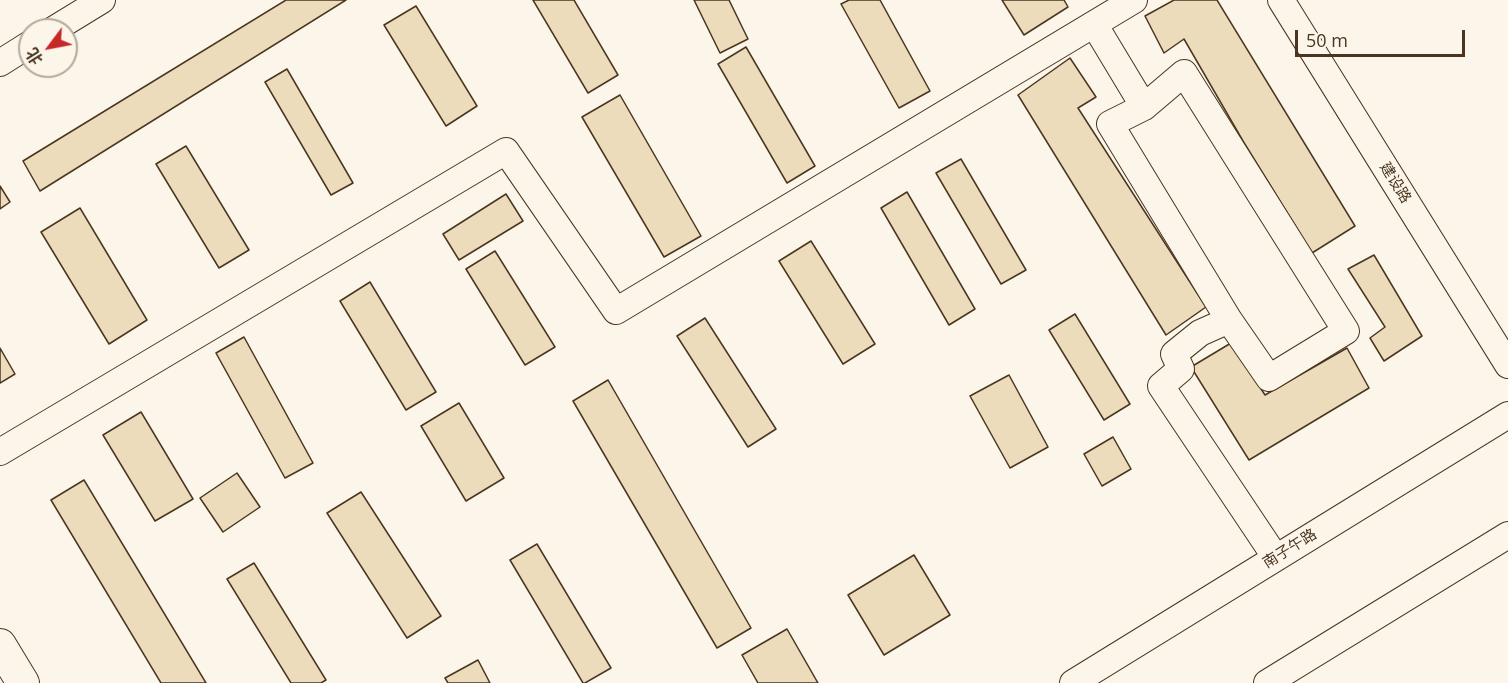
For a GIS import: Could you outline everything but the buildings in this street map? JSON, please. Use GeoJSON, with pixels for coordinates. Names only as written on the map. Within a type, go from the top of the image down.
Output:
{"type":"FeatureCollection","features":[{"type":"Feature","properties":{"kind":"main road"},"geometry":{"type":"LineString","coordinates":[[0,645],[23,683]]}},
{"type":"Feature","properties":{"kind":"street"},"geometry":{"type":"LineString","coordinates":[[73,18],[102,0]]}},
{"type":"Feature","properties":{"kind":"street"},"geometry":{"type":"LineString","coordinates":[[0,452],[506,151],[616,311],[1134,0]]}},
{"type":"Feature","properties":{"kind":"street","name":"建设路"},"geometry":{"type":"LineString","coordinates":[[1281,0],[1508,365]]}},
{"type":"Feature","properties":{"kind":"street"},"geometry":{"type":"LineString","coordinates":[[1094,24],[1144,107]]}},
{"type":"Feature","properties":{"kind":"street"},"geometry":{"type":"LineString","coordinates":[[0,63],[18,52]]}},
{"type":"Feature","properties":{"kind":"street"},"geometry":{"type":"LineString","coordinates":[[1184,73],[1346,332],[1269,378],[1229,320],[1110,124],[1144,107],[1184,73]]}},
{"type":"Feature","properties":{"kind":"street"},"geometry":{"type":"LineString","coordinates":[[1229,320],[1200,333],[1173,354],[1181,369],[1161,386],[1276,558]]}},
{"type":"Feature","properties":{"kind":"street","name":"南子午路"},"geometry":{"type":"LineString","coordinates":[[1073,683],[1508,415]]}},
{"type":"Feature","properties":{"kind":"street"},"geometry":{"type":"LineString","coordinates":[[1267,683],[1508,535]]}}]}
